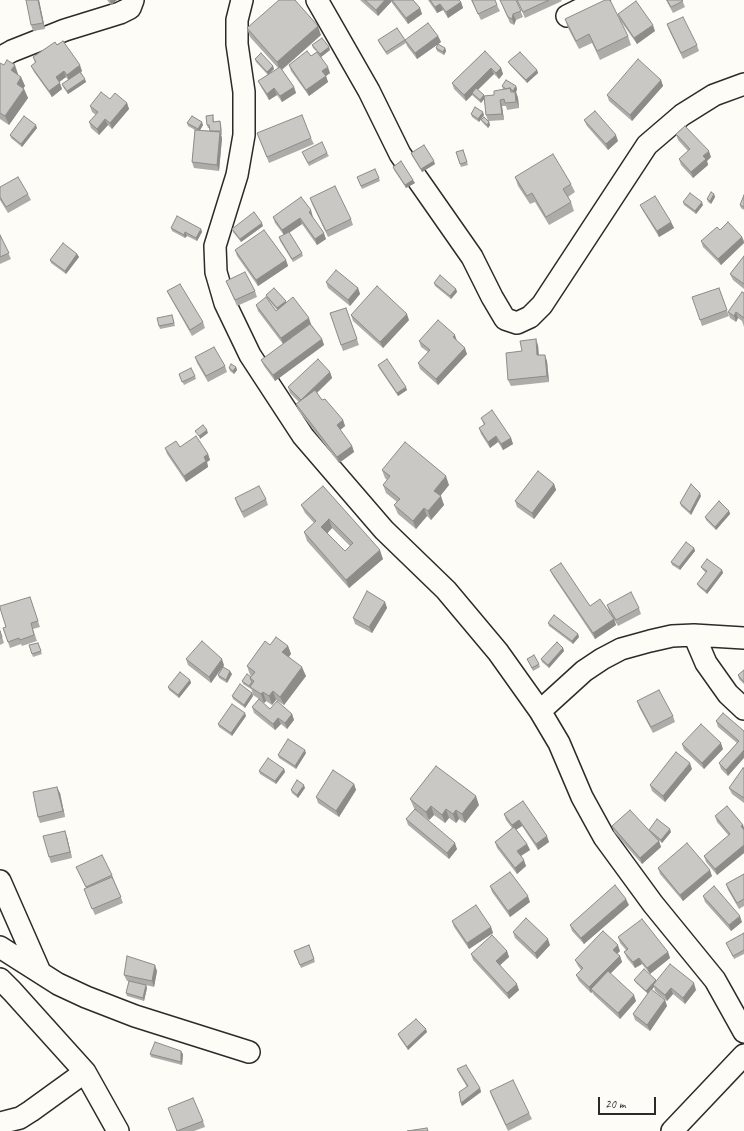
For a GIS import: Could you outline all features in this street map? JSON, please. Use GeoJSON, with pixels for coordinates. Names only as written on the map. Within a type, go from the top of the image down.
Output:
{"type":"FeatureCollection","features":[{"type":"Feature","properties":{"kind":"street"},"geometry":{"type":"LineString","coordinates":[[0,58],[12,51],[65,30],[120,13],[130,8],[133,0]]}},
{"type":"Feature","properties":{"kind":"street"},"geometry":{"type":"LineString","coordinates":[[242,0],[237,20],[237,44],[244,92],[244,135],[237,175],[215,246],[216,272],[225,303],[250,355],[304,436],[384,530],[446,590],[498,652],[540,711],[559,743],[582,797],[604,837],[653,904],[715,980],[744,1032]]}},
{"type":"Feature","properties":{"kind":"street"},"geometry":{"type":"LineString","coordinates":[[317,0],[369,91],[400,154],[472,257],[505,319],[517,323],[530,317],[542,305],[647,145],[682,115],[714,95],[744,84]]}},
{"type":"Feature","properties":{"kind":"street"},"geometry":{"type":"LineString","coordinates":[[567,16],[600,0]]}},
{"type":"Feature","properties":{"kind":"street"},"geometry":{"type":"LineString","coordinates":[[540,711],[584,671],[602,659],[622,649],[672,636],[694,635],[744,638]]}},
{"type":"Feature","properties":{"kind":"street"},"geometry":{"type":"LineString","coordinates":[[694,635],[706,663],[728,694],[744,709]]}},
{"type":"Feature","properties":{"kind":"street"},"geometry":{"type":"LineString","coordinates":[[0,881],[40,972]]}},
{"type":"Feature","properties":{"kind":"street"},"geometry":{"type":"LineString","coordinates":[[0,947],[69,989],[115,1008],[249,1052]]}},
{"type":"Feature","properties":{"kind":"street"},"geometry":{"type":"LineString","coordinates":[[0,979],[51,1033],[85,1072],[118,1131]]}},
{"type":"Feature","properties":{"kind":"street"},"geometry":{"type":"LineString","coordinates":[[672,1131],[744,1055]]}},
{"type":"Feature","properties":{"kind":"street"},"geometry":{"type":"LineString","coordinates":[[0,1123],[20,1118],[85,1072]]}},
{"type":"Feature","properties":{"kind":"building"},"geometry":{"type":"Polygon","coordinates":[[[26,0],[38,0],[43,23],[31,25],[26,0]]]}},
{"type":"Feature","properties":{"kind":"building"},"geometry":{"type":"Polygon","coordinates":[[[279,0],[295,0],[318,26],[277,62],[247,28],[279,0]]]}},
{"type":"Feature","properties":{"kind":"building"},"geometry":{"type":"Polygon","coordinates":[[[365,0],[385,0],[376,10],[365,0]]]}},
{"type":"Feature","properties":{"kind":"building"},"geometry":{"type":"Polygon","coordinates":[[[392,0],[413,0],[420,8],[406,18],[392,0]]]}},
{"type":"Feature","properties":{"kind":"building"},"geometry":{"type":"Polygon","coordinates":[[[430,0],[459,0],[461,2],[446,12],[440,4],[435,7],[430,0]]]}},
{"type":"Feature","properties":{"kind":"building"},"geometry":{"type":"Polygon","coordinates":[[[472,0],[495,0],[497,5],[478,14],[472,0]]]}},
{"type":"Feature","properties":{"kind":"building"},"geometry":{"type":"Polygon","coordinates":[[[500,0],[516,0],[521,11],[513,14],[512,19],[508,17],[500,0]]]}},
{"type":"Feature","properties":{"kind":"building"},"geometry":{"type":"Polygon","coordinates":[[[517,0],[549,0],[523,12],[517,0]]]}},
{"type":"Feature","properties":{"kind":"building"},"geometry":{"type":"Polygon","coordinates":[[[605,0],[610,0],[628,36],[597,51],[589,34],[576,41],[565,19],[605,0]]]}},
{"type":"Feature","properties":{"kind":"building"},"geometry":{"type":"Polygon","coordinates":[[[667,0],[682,0],[683,1],[671,7],[667,0]]]}},
{"type":"Feature","properties":{"kind":"building"},"geometry":{"type":"Polygon","coordinates":[[[636,1],[653,25],[634,38],[618,14],[636,1]]]}},
{"type":"Feature","properties":{"kind":"building"},"geometry":{"type":"Polygon","coordinates":[[[683,17],[697,45],[681,53],[667,24],[683,17]]]}},
{"type":"Feature","properties":{"kind":"building"},"geometry":{"type":"Polygon","coordinates":[[[428,23],[438,36],[415,53],[405,40],[428,23]]]}},
{"type":"Feature","properties":{"kind":"building"},"geometry":{"type":"Polygon","coordinates":[[[397,28],[405,40],[386,52],[378,40],[397,28]]]}},
{"type":"Feature","properties":{"kind":"building"},"geometry":{"type":"Polygon","coordinates":[[[322,38],[329,47],[320,54],[312,45],[322,38]]]}},
{"type":"Feature","properties":{"kind":"building"},"geometry":{"type":"Polygon","coordinates":[[[63,41],[80,65],[67,75],[64,71],[56,77],[60,83],[49,91],[31,66],[36,62],[33,57],[55,42],[57,45],[63,41]]]}},
{"type":"Feature","properties":{"kind":"building"},"geometry":{"type":"Polygon","coordinates":[[[438,44],[445,48],[443,52],[436,48],[438,44]]]}},
{"type":"Feature","properties":{"kind":"building"},"geometry":{"type":"Polygon","coordinates":[[[307,51],[311,56],[317,52],[328,67],[322,71],[326,76],[306,90],[289,65],[307,51]]]}},
{"type":"Feature","properties":{"kind":"building"},"geometry":{"type":"Polygon","coordinates":[[[485,51],[501,68],[496,73],[491,68],[464,95],[452,83],[485,51]]]}},
{"type":"Feature","properties":{"kind":"building"},"geometry":{"type":"Polygon","coordinates":[[[520,52],[537,70],[526,80],[508,62],[520,52]]]}},
{"type":"Feature","properties":{"kind":"building"},"geometry":{"type":"Polygon","coordinates":[[[261,53],[273,66],[267,72],[255,59],[261,53]]]}},
{"type":"Feature","properties":{"kind":"building"},"geometry":{"type":"Polygon","coordinates":[[[638,59],[661,80],[630,115],[607,95],[638,59]]]}},
{"type":"Feature","properties":{"kind":"building"},"geometry":{"type":"Polygon","coordinates":[[[7,60],[15,65],[11,70],[21,77],[17,84],[24,89],[5,116],[0,113],[0,63],[4,65],[7,60]]]}},
{"type":"Feature","properties":{"kind":"building"},"geometry":{"type":"Polygon","coordinates":[[[280,67],[294,87],[280,96],[274,88],[267,94],[258,81],[280,67]]]}},
{"type":"Feature","properties":{"kind":"building"},"geometry":{"type":"Polygon","coordinates":[[[80,72],[85,79],[67,91],[62,84],[80,72]]]}},
{"type":"Feature","properties":{"kind":"building"},"geometry":{"type":"Polygon","coordinates":[[[506,80],[516,86],[513,91],[510,88],[506,89],[502,86],[506,80]]]}},
{"type":"Feature","properties":{"kind":"building"},"geometry":{"type":"Polygon","coordinates":[[[476,88],[484,95],[480,100],[472,93],[476,88]]]}},
{"type":"Feature","properties":{"kind":"building"},"geometry":{"type":"Polygon","coordinates":[[[510,88],[511,92],[515,92],[516,102],[505,103],[504,99],[500,100],[502,114],[486,115],[484,96],[494,95],[494,91],[510,88]]]}},
{"type":"Feature","properties":{"kind":"building"},"geometry":{"type":"Polygon","coordinates":[[[101,92],[110,99],[115,93],[127,103],[110,123],[105,119],[97,129],[89,122],[98,112],[90,106],[101,92]]]}},
{"type":"Feature","properties":{"kind":"building"},"geometry":{"type":"Polygon","coordinates":[[[475,107],[483,112],[478,119],[471,114],[475,107]]]}},
{"type":"Feature","properties":{"kind":"building"},"geometry":{"type":"Polygon","coordinates":[[[595,111],[616,135],[606,144],[584,120],[595,111]]]}},
{"type":"Feature","properties":{"kind":"building"},"geometry":{"type":"Polygon","coordinates":[[[213,115],[213,122],[220,121],[221,131],[210,131],[209,125],[207,125],[206,116],[213,115]]]}},
{"type":"Feature","properties":{"kind":"building"},"geometry":{"type":"Polygon","coordinates":[[[302,115],[311,138],[267,157],[257,133],[302,115]]]}},
{"type":"Feature","properties":{"kind":"building"},"geometry":{"type":"Polygon","coordinates":[[[24,116],[36,125],[21,144],[10,135],[24,116]]]}},
{"type":"Feature","properties":{"kind":"building"},"geometry":{"type":"Polygon","coordinates":[[[192,116],[202,122],[198,129],[187,123],[192,116]]]}},
{"type":"Feature","properties":{"kind":"building"},"geometry":{"type":"Polygon","coordinates":[[[484,117],[489,122],[487,125],[481,120],[484,117]]]}},
{"type":"Feature","properties":{"kind":"building"},"geometry":{"type":"Polygon","coordinates":[[[685,126],[709,151],[703,156],[706,159],[691,172],[679,159],[690,149],[676,134],[685,126]]]}},
{"type":"Feature","properties":{"kind":"building"},"geometry":{"type":"Polygon","coordinates":[[[195,130],[220,132],[217,165],[192,162],[195,130]]]}},
{"type":"Feature","properties":{"kind":"building"},"geometry":{"type":"Polygon","coordinates":[[[322,142],[327,153],[308,163],[302,152],[322,142]]]}},
{"type":"Feature","properties":{"kind":"building"},"geometry":{"type":"Polygon","coordinates":[[[424,145],[434,161],[421,169],[411,153],[424,145]]]}},
{"type":"Feature","properties":{"kind":"building"},"geometry":{"type":"Polygon","coordinates":[[[463,150],[467,162],[460,164],[456,152],[463,150]]]}},
{"type":"Feature","properties":{"kind":"building"},"geometry":{"type":"Polygon","coordinates":[[[553,154],[571,184],[563,189],[571,202],[546,217],[532,193],[527,196],[515,177],[553,154]]]}},
{"type":"Feature","properties":{"kind":"building"},"geometry":{"type":"Polygon","coordinates":[[[401,161],[413,180],[405,185],[393,167],[401,161]]]}},
{"type":"Feature","properties":{"kind":"building"},"geometry":{"type":"Polygon","coordinates":[[[375,169],[379,178],[361,186],[357,177],[375,169]]]}},
{"type":"Feature","properties":{"kind":"building"},"geometry":{"type":"Polygon","coordinates":[[[18,177],[28,194],[6,207],[0,197],[0,187],[18,177]]]}},
{"type":"Feature","properties":{"kind":"building"},"geometry":{"type":"Polygon","coordinates":[[[335,186],[351,219],[326,231],[310,198],[335,186]]]}},
{"type":"Feature","properties":{"kind":"building"},"geometry":{"type":"Polygon","coordinates":[[[711,192],[714,194],[710,201],[707,199],[711,192]]]}},
{"type":"Feature","properties":{"kind":"building"},"geometry":{"type":"Polygon","coordinates":[[[690,193],[702,202],[695,211],[683,202],[690,193]]]}},
{"type":"Feature","properties":{"kind":"building"},"geometry":{"type":"Polygon","coordinates":[[[744,195],[744,207],[740,205],[744,195]]]}},
{"type":"Feature","properties":{"kind":"building"},"geometry":{"type":"Polygon","coordinates":[[[655,196],[671,222],[657,231],[640,205],[655,196]]]}},
{"type":"Feature","properties":{"kind":"building"},"geometry":{"type":"Polygon","coordinates":[[[301,197],[311,210],[309,212],[324,233],[315,239],[300,218],[282,230],[273,217],[301,197]]]}},
{"type":"Feature","properties":{"kind":"building"},"geometry":{"type":"Polygon","coordinates":[[[254,212],[262,223],[240,239],[232,229],[254,212]]]}},
{"type":"Feature","properties":{"kind":"building"},"geometry":{"type":"Polygon","coordinates":[[[177,216],[201,229],[196,238],[185,232],[184,235],[171,228],[177,216]]]}},
{"type":"Feature","properties":{"kind":"building"},"geometry":{"type":"Polygon","coordinates":[[[728,222],[742,237],[718,259],[701,241],[717,227],[720,230],[728,222]]]}},
{"type":"Feature","properties":{"kind":"building"},"geometry":{"type":"Polygon","coordinates":[[[264,230],[286,260],[256,280],[235,250],[264,230]]]}},
{"type":"Feature","properties":{"kind":"building"},"geometry":{"type":"Polygon","coordinates":[[[289,232],[302,253],[292,259],[279,237],[289,232]]]}},
{"type":"Feature","properties":{"kind":"building"},"geometry":{"type":"Polygon","coordinates":[[[0,235],[9,253],[0,257],[0,235]]]}},
{"type":"Feature","properties":{"kind":"building"},"geometry":{"type":"Polygon","coordinates":[[[63,243],[77,254],[65,271],[50,260],[63,243]]]}},
{"type":"Feature","properties":{"kind":"building"},"geometry":{"type":"Polygon","coordinates":[[[744,256],[744,284],[730,274],[744,256]]]}},
{"type":"Feature","properties":{"kind":"building"},"geometry":{"type":"Polygon","coordinates":[[[336,270],[358,288],[348,300],[326,282],[336,270]]]}},
{"type":"Feature","properties":{"kind":"building"},"geometry":{"type":"Polygon","coordinates":[[[245,272],[255,291],[235,300],[226,281],[245,272]]]}},
{"type":"Feature","properties":{"kind":"building"},"geometry":{"type":"Polygon","coordinates":[[[440,275],[456,289],[450,296],[434,283],[440,275]]]}},
{"type":"Feature","properties":{"kind":"building"},"geometry":{"type":"Polygon","coordinates":[[[180,284],[203,322],[190,330],[167,291],[180,284]]]}},
{"type":"Feature","properties":{"kind":"building"},"geometry":{"type":"Polygon","coordinates":[[[377,286],[407,314],[380,342],[351,315],[377,286]]]}},
{"type":"Feature","properties":{"kind":"building"},"geometry":{"type":"Polygon","coordinates":[[[274,288],[286,301],[277,308],[266,295],[274,288]]]}},
{"type":"Feature","properties":{"kind":"building"},"geometry":{"type":"Polygon","coordinates":[[[719,288],[727,310],[700,320],[692,297],[719,288]]]}},
{"type":"Feature","properties":{"kind":"building"},"geometry":{"type":"Polygon","coordinates":[[[742,292],[744,293],[744,318],[736,312],[734,316],[728,312],[742,292]]]}},
{"type":"Feature","properties":{"kind":"building"},"geometry":{"type":"Polygon","coordinates":[[[266,297],[276,311],[293,297],[309,318],[281,338],[256,305],[266,297]]]}},
{"type":"Feature","properties":{"kind":"building"},"geometry":{"type":"Polygon","coordinates":[[[346,308],[357,339],[341,345],[330,313],[346,308]]]}},
{"type":"Feature","properties":{"kind":"building"},"geometry":{"type":"Polygon","coordinates":[[[172,315],[174,323],[159,326],[157,318],[172,315]]]}},
{"type":"Feature","properties":{"kind":"building"},"geometry":{"type":"Polygon","coordinates":[[[438,320],[455,335],[453,337],[465,348],[436,379],[418,363],[430,350],[419,341],[438,320]]]}},
{"type":"Feature","properties":{"kind":"building"},"geometry":{"type":"Polygon","coordinates":[[[310,324],[322,339],[273,375],[261,360],[310,324]]]}},
{"type":"Feature","properties":{"kind":"building"},"geometry":{"type":"Polygon","coordinates":[[[536,339],[537,355],[545,355],[547,376],[508,380],[506,353],[522,351],[520,341],[536,339]]]}},
{"type":"Feature","properties":{"kind":"building"},"geometry":{"type":"Polygon","coordinates":[[[214,347],[225,366],[206,376],[195,357],[214,347]]]}},
{"type":"Feature","properties":{"kind":"building"},"geometry":{"type":"Polygon","coordinates":[[[318,359],[330,372],[301,400],[288,387],[318,359]]]}},
{"type":"Feature","properties":{"kind":"building"},"geometry":{"type":"Polygon","coordinates":[[[387,359],[406,387],[397,393],[378,365],[387,359]]]}},
{"type":"Feature","properties":{"kind":"building"},"geometry":{"type":"Polygon","coordinates":[[[231,364],[236,367],[233,371],[229,368],[231,364]]]}},
{"type":"Feature","properties":{"kind":"building"},"geometry":{"type":"Polygon","coordinates":[[[191,368],[195,376],[182,382],[179,374],[191,368]]]}},
{"type":"Feature","properties":{"kind":"building"},"geometry":{"type":"Polygon","coordinates":[[[315,390],[322,400],[325,399],[343,420],[337,425],[352,446],[337,457],[296,404],[315,390]]]}},
{"type":"Feature","properties":{"kind":"building"},"geometry":{"type":"Polygon","coordinates":[[[492,410],[511,438],[501,444],[496,436],[488,442],[479,428],[485,424],[481,418],[492,410]]]}},
{"type":"Feature","properties":{"kind":"building"},"geometry":{"type":"Polygon","coordinates":[[[203,425],[207,430],[199,436],[195,431],[203,425]]]}},
{"type":"Feature","properties":{"kind":"building"},"geometry":{"type":"Polygon","coordinates":[[[196,436],[208,454],[204,457],[206,461],[184,476],[165,448],[176,441],[180,447],[196,436]]]}},
{"type":"Feature","properties":{"kind":"building"},"geometry":{"type":"Polygon","coordinates":[[[405,442],[446,476],[434,491],[441,496],[428,511],[424,508],[413,521],[394,505],[400,499],[383,485],[390,476],[382,470],[405,442]]]}},
{"type":"Feature","properties":{"kind":"building"},"geometry":{"type":"Polygon","coordinates":[[[538,471],[554,484],[532,513],[515,501],[538,471]]]}},
{"type":"Feature","properties":{"kind":"building"},"geometry":{"type":"Polygon","coordinates":[[[691,484],[700,493],[690,512],[680,503],[691,484]]]}},
{"type":"Feature","properties":{"kind":"building"},"geometry":{"type":"Polygon","coordinates":[[[259,486],[266,499],[242,512],[235,498],[259,486]]]}},
{"type":"Feature","properties":{"kind":"building"},"geometry":{"type":"Polygon","coordinates":[[[323,486],[380,550],[346,580],[304,532],[316,521],[301,505],[323,486]],[[329,519],[321,527],[345,551],[353,543],[329,519]]]}},
{"type":"Feature","properties":{"kind":"building"},"geometry":{"type":"Polygon","coordinates":[[[719,501],[729,511],[715,527],[705,517],[719,501]]]}},
{"type":"Feature","properties":{"kind":"building"},"geometry":{"type":"Polygon","coordinates":[[[686,542],[694,548],[679,567],[671,562],[686,542]]]}},
{"type":"Feature","properties":{"kind":"building"},"geometry":{"type":"Polygon","coordinates":[[[707,559],[722,570],[706,591],[697,584],[707,571],[701,567],[707,559]]]}},
{"type":"Feature","properties":{"kind":"building"},"geometry":{"type":"Polygon","coordinates":[[[561,563],[590,606],[600,599],[614,619],[593,633],[550,570],[561,563]]]}},
{"type":"Feature","properties":{"kind":"building"},"geometry":{"type":"Polygon","coordinates":[[[367,591],[385,602],[369,627],[353,618],[367,591]]]}},
{"type":"Feature","properties":{"kind":"building"},"geometry":{"type":"Polygon","coordinates":[[[631,592],[639,608],[616,620],[607,605],[631,592]]]}},
{"type":"Feature","properties":{"kind":"building"},"geometry":{"type":"Polygon","coordinates":[[[30,597],[38,621],[31,623],[34,635],[8,642],[3,628],[6,627],[0,606],[30,597]]]}},
{"type":"Feature","properties":{"kind":"building"},"geometry":{"type":"Polygon","coordinates":[[[554,615],[578,634],[572,641],[548,623],[554,615]]]}},
{"type":"Feature","properties":{"kind":"building"},"geometry":{"type":"Polygon","coordinates":[[[276,637],[288,646],[282,652],[302,667],[280,697],[273,691],[269,696],[263,692],[261,694],[250,687],[254,681],[250,678],[255,672],[247,666],[265,641],[270,645],[276,637]]]}},
{"type":"Feature","properties":{"kind":"building"},"geometry":{"type":"Polygon","coordinates":[[[202,641],[222,659],[209,677],[186,659],[202,641]]]}},
{"type":"Feature","properties":{"kind":"building"},"geometry":{"type":"Polygon","coordinates":[[[557,642],[563,648],[548,665],[541,659],[557,642]]]}},
{"type":"Feature","properties":{"kind":"building"},"geometry":{"type":"Polygon","coordinates":[[[38,643],[41,651],[32,654],[29,645],[38,643]]]}},
{"type":"Feature","properties":{"kind":"building"},"geometry":{"type":"Polygon","coordinates":[[[534,655],[539,664],[532,668],[527,659],[534,655]]]}},
{"type":"Feature","properties":{"kind":"building"},"geometry":{"type":"Polygon","coordinates":[[[223,667],[230,671],[226,680],[218,675],[223,667]]]}},
{"type":"Feature","properties":{"kind":"building"},"geometry":{"type":"Polygon","coordinates":[[[744,670],[744,682],[738,675],[744,670]]]}},
{"type":"Feature","properties":{"kind":"building"},"geometry":{"type":"Polygon","coordinates":[[[180,672],[190,680],[178,695],[168,687],[180,672]]]}},
{"type":"Feature","properties":{"kind":"building"},"geometry":{"type":"Polygon","coordinates":[[[247,674],[251,677],[252,682],[249,686],[242,681],[247,674]]]}},
{"type":"Feature","properties":{"kind":"building"},"geometry":{"type":"Polygon","coordinates":[[[240,684],[252,693],[244,705],[232,696],[240,684]]]}},
{"type":"Feature","properties":{"kind":"building"},"geometry":{"type":"Polygon","coordinates":[[[659,690],[673,716],[651,727],[637,701],[659,690]]]}},
{"type":"Feature","properties":{"kind":"building"},"geometry":{"type":"Polygon","coordinates":[[[259,699],[270,709],[277,701],[292,714],[285,723],[278,718],[273,724],[252,707],[259,699]]]}},
{"type":"Feature","properties":{"kind":"building"},"geometry":{"type":"Polygon","coordinates":[[[232,704],[245,713],[231,733],[218,724],[232,704]]]}},
{"type":"Feature","properties":{"kind":"building"},"geometry":{"type":"Polygon","coordinates":[[[723,713],[744,731],[744,750],[726,770],[719,763],[739,741],[716,721],[723,713]]]}},
{"type":"Feature","properties":{"kind":"building"},"geometry":{"type":"Polygon","coordinates":[[[701,724],[721,743],[702,763],[682,744],[701,724]]]}},
{"type":"Feature","properties":{"kind":"building"},"geometry":{"type":"Polygon","coordinates":[[[288,739],[305,750],[295,766],[278,755],[288,739]]]}},
{"type":"Feature","properties":{"kind":"building"},"geometry":{"type":"Polygon","coordinates":[[[676,752],[690,763],[663,796],[650,785],[676,752]]]}},
{"type":"Feature","properties":{"kind":"building"},"geometry":{"type":"Polygon","coordinates":[[[268,758],[284,769],[275,781],[259,771],[268,758]]]}},
{"type":"Feature","properties":{"kind":"building"},"geometry":{"type":"Polygon","coordinates":[[[436,766],[476,796],[462,814],[456,810],[453,814],[446,809],[442,815],[431,806],[426,812],[410,799],[436,766]]]}},
{"type":"Feature","properties":{"kind":"building"},"geometry":{"type":"Polygon","coordinates":[[[744,768],[744,798],[729,788],[744,768]]]}},
{"type":"Feature","properties":{"kind":"building"},"geometry":{"type":"Polygon","coordinates":[[[333,770],[354,784],[336,811],[316,797],[333,770]]]}},
{"type":"Feature","properties":{"kind":"building"},"geometry":{"type":"Polygon","coordinates":[[[297,780],[304,785],[297,795],[291,790],[297,780]]]}},
{"type":"Feature","properties":{"kind":"building"},"geometry":{"type":"Polygon","coordinates":[[[57,787],[63,811],[38,817],[33,792],[57,787]]]}},
{"type":"Feature","properties":{"kind":"building"},"geometry":{"type":"Polygon","coordinates":[[[523,801],[547,836],[536,844],[519,820],[512,825],[504,814],[523,801]]]}},
{"type":"Feature","properties":{"kind":"building"},"geometry":{"type":"Polygon","coordinates":[[[727,806],[743,825],[741,826],[744,830],[744,845],[715,869],[704,856],[730,834],[715,816],[727,806]]]}},
{"type":"Feature","properties":{"kind":"building"},"geometry":{"type":"Polygon","coordinates":[[[415,809],[455,843],[447,853],[406,819],[415,809]]]}},
{"type":"Feature","properties":{"kind":"building"},"geometry":{"type":"Polygon","coordinates":[[[630,810],[659,841],[640,858],[612,826],[630,810]]]}},
{"type":"Feature","properties":{"kind":"building"},"geometry":{"type":"Polygon","coordinates":[[[657,819],[670,829],[661,840],[649,830],[657,819]]]}},
{"type":"Feature","properties":{"kind":"building"},"geometry":{"type":"Polygon","coordinates":[[[514,827],[527,844],[517,851],[524,860],[515,868],[495,842],[514,827]]]}},
{"type":"Feature","properties":{"kind":"building"},"geometry":{"type":"Polygon","coordinates":[[[65,831],[70,852],[49,857],[43,836],[65,831]]]}},
{"type":"Feature","properties":{"kind":"building"},"geometry":{"type":"Polygon","coordinates":[[[687,843],[710,870],[680,895],[658,868],[687,843]]]}},
{"type":"Feature","properties":{"kind":"building"},"geometry":{"type":"Polygon","coordinates":[[[102,855],[112,875],[86,887],[76,867],[102,855]]]}},
{"type":"Feature","properties":{"kind":"building"},"geometry":{"type":"Polygon","coordinates":[[[510,872],[528,896],[508,911],[490,886],[510,872]]]}},
{"type":"Feature","properties":{"kind":"building"},"geometry":{"type":"Polygon","coordinates":[[[744,874],[744,899],[737,903],[726,884],[744,874]]]}},
{"type":"Feature","properties":{"kind":"building"},"geometry":{"type":"Polygon","coordinates":[[[112,877],[121,897],[92,909],[84,889],[112,877]]]}},
{"type":"Feature","properties":{"kind":"building"},"geometry":{"type":"Polygon","coordinates":[[[615,885],[626,899],[581,938],[570,925],[615,885]]]}},
{"type":"Feature","properties":{"kind":"building"},"geometry":{"type":"Polygon","coordinates":[[[714,886],[740,916],[729,925],[703,896],[714,886]]]}},
{"type":"Feature","properties":{"kind":"building"},"geometry":{"type":"Polygon","coordinates":[[[476,905],[491,927],[467,943],[452,921],[476,905]]]}},
{"type":"Feature","properties":{"kind":"building"},"geometry":{"type":"Polygon","coordinates":[[[526,918],[548,939],[535,953],[513,932],[526,918]]]}},
{"type":"Feature","properties":{"kind":"building"},"geometry":{"type":"Polygon","coordinates":[[[642,919],[668,952],[647,968],[639,958],[633,962],[624,952],[628,949],[618,937],[642,919]]]}},
{"type":"Feature","properties":{"kind":"building"},"geometry":{"type":"Polygon","coordinates":[[[603,931],[618,945],[613,950],[620,956],[589,987],[576,975],[583,968],[575,960],[603,931]]]}},
{"type":"Feature","properties":{"kind":"building"},"geometry":{"type":"Polygon","coordinates":[[[744,933],[744,950],[733,956],[726,943],[744,933]]]}},
{"type":"Feature","properties":{"kind":"building"},"geometry":{"type":"Polygon","coordinates":[[[492,935],[507,951],[496,961],[517,984],[507,993],[471,954],[492,935]]]}},
{"type":"Feature","properties":{"kind":"building"},"geometry":{"type":"Polygon","coordinates":[[[309,945],[314,959],[300,965],[294,951],[309,945]]]}},
{"type":"Feature","properties":{"kind":"building"},"geometry":{"type":"Polygon","coordinates":[[[127,956],[155,965],[152,981],[124,975],[127,956]]]}},
{"type":"Feature","properties":{"kind":"building"},"geometry":{"type":"Polygon","coordinates":[[[670,964],[694,983],[683,998],[671,988],[665,995],[653,985],[670,964]]]}},
{"type":"Feature","properties":{"kind":"building"},"geometry":{"type":"Polygon","coordinates":[[[644,969],[656,980],[646,991],[634,980],[644,969]]]}},
{"type":"Feature","properties":{"kind":"building"},"geometry":{"type":"Polygon","coordinates":[[[608,971],[634,995],[618,1013],[591,989],[608,971]]]}},
{"type":"Feature","properties":{"kind":"building"},"geometry":{"type":"Polygon","coordinates":[[[129,981],[146,985],[143,998],[126,993],[129,981]]]}},
{"type":"Feature","properties":{"kind":"building"},"geometry":{"type":"Polygon","coordinates":[[[651,989],[665,1000],[647,1025],[633,1014],[651,989]]]}},
{"type":"Feature","properties":{"kind":"building"},"geometry":{"type":"Polygon","coordinates":[[[416,1019],[426,1029],[407,1047],[398,1034],[416,1019]]]}},
{"type":"Feature","properties":{"kind":"building"},"geometry":{"type":"Polygon","coordinates":[[[155,1042],[181,1051],[181,1062],[150,1054],[155,1042]]]}},
{"type":"Feature","properties":{"kind":"building"},"geometry":{"type":"Polygon","coordinates":[[[466,1065],[480,1088],[461,1103],[459,1092],[468,1086],[457,1069],[466,1065]]]}},
{"type":"Feature","properties":{"kind":"building"},"geometry":{"type":"Polygon","coordinates":[[[513,1080],[529,1113],[506,1125],[490,1091],[513,1080]]]}},
{"type":"Feature","properties":{"kind":"building"},"geometry":{"type":"Polygon","coordinates":[[[193,1098],[203,1121],[177,1131],[168,1108],[193,1098]]]}},
{"type":"Feature","properties":{"kind":"building"},"geometry":{"type":"Polygon","coordinates":[[[427,1128],[428,1131],[407,1131],[427,1128]]]}}]}
